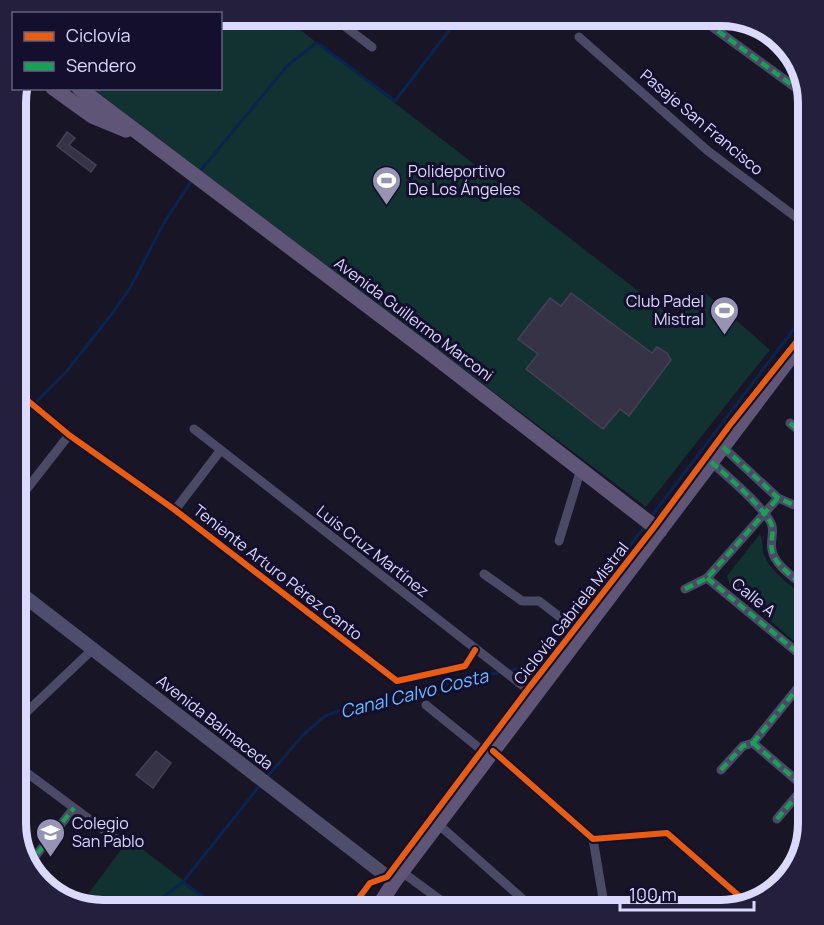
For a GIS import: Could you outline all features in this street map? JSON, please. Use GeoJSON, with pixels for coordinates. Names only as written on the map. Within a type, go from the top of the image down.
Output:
{"type":"FeatureCollection","features":[{"type":"Feature","properties":{"kind":"main road","name":"Avenida Guillermo Marconi"},"geometry":{"type":"LineString","coordinates":[[56,90],[92,116],[146,138]]}},
{"type":"Feature","properties":{"kind":"main road","name":"Avenida Guillermo Marconi"},"geometry":{"type":"LineString","coordinates":[[82,90],[653,525]]}},
{"type":"Feature","properties":{"kind":"main road"},"geometry":{"type":"LineString","coordinates":[[383,900],[535,695],[653,525],[711,462],[798,347]]}},
{"type":"Feature","properties":{"kind":"main road","name":"Avenida Balmaceda"},"geometry":{"type":"LineString","coordinates":[[25,597],[398,877]]}},
{"type":"Feature","properties":{"kind":"main road"},"geometry":{"type":"LineString","coordinates":[[371,900],[398,877]]}},
{"type":"Feature","properties":{"kind":"street"},"geometry":{"type":"LineString","coordinates":[[344,25],[372,47]]}},
{"type":"Feature","properties":{"kind":"street"},"geometry":{"type":"LineString","coordinates":[[712,26],[795,83]]}},
{"type":"Feature","properties":{"kind":"street","name":"Pasaje San Francisco"},"geometry":{"type":"LineString","coordinates":[[579,37],[708,151],[798,218]]}},
{"type":"Feature","properties":{"kind":"street"},"geometry":{"type":"LineString","coordinates":[[792,355],[798,361]]}},
{"type":"Feature","properties":{"kind":"street","name":"Teniente Arturo Pérez Canto"},"geometry":{"type":"LineString","coordinates":[[26,399],[69,435],[175,510],[397,681],[465,666],[476,650]]}},
{"type":"Feature","properties":{"kind":"street"},"geometry":{"type":"LineString","coordinates":[[790,423],[798,430]]}},
{"type":"Feature","properties":{"kind":"street","name":"Luis Cruz Martínez"},"geometry":{"type":"LineString","coordinates":[[194,429],[535,695]]}},
{"type":"Feature","properties":{"kind":"street"},"geometry":{"type":"LineString","coordinates":[[25,491],[69,435]]}},
{"type":"Feature","properties":{"kind":"street"},"geometry":{"type":"LineString","coordinates":[[723,447],[778,498],[798,505]]}},
{"type":"Feature","properties":{"kind":"street"},"geometry":{"type":"LineString","coordinates":[[175,510],[220,451]]}},
{"type":"Feature","properties":{"kind":"street"},"geometry":{"type":"LineString","coordinates":[[711,462],[764,514],[772,526],[773,555],[798,580]]}},
{"type":"Feature","properties":{"kind":"street"},"geometry":{"type":"LineString","coordinates":[[559,541],[581,470]]}},
{"type":"Feature","properties":{"kind":"street","name":"Calle A"},"geometry":{"type":"LineString","coordinates":[[685,589],[707,578],[778,498]]}},
{"type":"Feature","properties":{"kind":"street"},"geometry":{"type":"LineString","coordinates":[[484,574],[522,601],[539,601],[578,631]]}},
{"type":"Feature","properties":{"kind":"street","name":"Calle A"},"geometry":{"type":"LineString","coordinates":[[707,578],[798,653]]}},
{"type":"Feature","properties":{"kind":"street"},"geometry":{"type":"LineString","coordinates":[[25,713],[93,649]]}},
{"type":"Feature","properties":{"kind":"street"},"geometry":{"type":"LineString","coordinates":[[721,770],[743,746],[753,743],[798,688]]}},
{"type":"Feature","properties":{"kind":"street"},"geometry":{"type":"LineString","coordinates":[[426,705],[491,754],[593,839],[602,900]]}},
{"type":"Feature","properties":{"kind":"street"},"geometry":{"type":"LineString","coordinates":[[753,743],[798,782]]}},
{"type":"Feature","properties":{"kind":"street"},"geometry":{"type":"LineString","coordinates":[[25,772],[123,845]]}},
{"type":"Feature","properties":{"kind":"street"},"geometry":{"type":"LineString","coordinates":[[777,819],[798,797]]}},
{"type":"Feature","properties":{"kind":"street"},"geometry":{"type":"LineString","coordinates":[[34,858],[74,808]]}},
{"type":"Feature","properties":{"kind":"street"},"geometry":{"type":"LineString","coordinates":[[438,824],[524,900]]}},
{"type":"Feature","properties":{"kind":"street"},"geometry":{"type":"LineString","coordinates":[[593,839],[667,832],[740,897]]}},
{"type":"Feature","properties":{"kind":"street"},"geometry":{"type":"LineString","coordinates":[[398,877],[437,900]]}},
{"type":"Feature","properties":{"kind":"green space","name":"Polideportivo De Los Ángeles"},"geometry":{"type":"Polygon","coordinates":[[[222,25],[294,25],[677,321],[703,291],[770,350],[646,507],[94,90],[222,90],[222,25]]]}},
{"type":"Feature","properties":{"kind":"green space"},"geometry":{"type":"Polygon","coordinates":[[[760,534],[768,563],[798,592],[798,645],[730,586],[727,576],[760,534]]]}},
{"type":"Feature","properties":{"kind":"green space"},"geometry":{"type":"Polygon","coordinates":[[[129,839],[209,900],[103,900],[86,897],[129,839]]]}},
{"type":"Feature","properties":{"kind":"building"},"geometry":{"type":"Polygon","coordinates":[[[67,132],[75,138],[69,145],[96,165],[91,172],[57,146],[67,132]]]}},
{"type":"Feature","properties":{"kind":"building"},"geometry":{"type":"Polygon","coordinates":[[[571,293],[652,353],[657,347],[667,353],[671,360],[629,416],[620,409],[603,429],[526,369],[538,354],[518,339],[550,298],[561,306],[571,293]]]}},
{"type":"Feature","properties":{"kind":"building"},"geometry":{"type":"Polygon","coordinates":[[[156,751],[171,763],[153,788],[136,775],[156,751]]]}},
{"type":"Feature","properties":{"kind":"waterway"},"geometry":{"type":"LineString","coordinates":[[201,170],[287,66],[316,43],[395,101],[453,26]]}},
{"type":"Feature","properties":{"kind":"waterway"},"geometry":{"type":"LineString","coordinates":[[26,412],[66,372],[111,315],[130,288],[165,221],[191,182]]}},
{"type":"Feature","properties":{"kind":"waterway","name":"Canal Calvo Costa"},"geometry":{"type":"LineString","coordinates":[[650,518],[798,323]]}},
{"type":"Feature","properties":{"kind":"waterway","name":"Canal Calvo Costa"},"geometry":{"type":"LineString","coordinates":[[507,671],[538,664],[645,526]]}},
{"type":"Feature","properties":{"kind":"waterway","name":"Canal Calvo Costa"},"geometry":{"type":"LineString","coordinates":[[266,778],[303,735],[325,716],[357,704],[500,672]]}},
{"type":"Feature","properties":{"kind":"waterway","name":"Canal Calvo Costa"},"geometry":{"type":"LineString","coordinates":[[159,900],[183,882],[260,785]]}},
{"type":"Feature","properties":{"kind":"waterway"},"geometry":{"type":"LineString","coordinates":[[183,882],[207,900]]}},
{"type":"Feature","properties":{"kind":"marked path"},"geometry":{"type":"LineString","coordinates":[[711,26],[797,89]]}},
{"type":"Feature","properties":{"kind":"marked path"},"geometry":{"type":"LineString","coordinates":[[790,423],[798,430]]}},
{"type":"Feature","properties":{"kind":"marked path"},"geometry":{"type":"LineString","coordinates":[[723,447],[778,498],[798,505]]}},
{"type":"Feature","properties":{"kind":"marked path"},"geometry":{"type":"LineString","coordinates":[[711,462],[745,493],[769,520],[773,532],[774,556],[777,562],[798,581]]}},
{"type":"Feature","properties":{"kind":"marked path"},"geometry":{"type":"LineString","coordinates":[[685,589],[707,578],[778,498]]}},
{"type":"Feature","properties":{"kind":"marked path"},"geometry":{"type":"LineString","coordinates":[[707,578],[798,653]]}},
{"type":"Feature","properties":{"kind":"marked path"},"geometry":{"type":"LineString","coordinates":[[753,743],[798,688]]}},
{"type":"Feature","properties":{"kind":"marked path"},"geometry":{"type":"LineString","coordinates":[[753,743],[798,782]]}},
{"type":"Feature","properties":{"kind":"marked path"},"geometry":{"type":"LineString","coordinates":[[721,770],[743,746],[753,743]]}},
{"type":"Feature","properties":{"kind":"marked path"},"geometry":{"type":"LineString","coordinates":[[777,819],[798,794]]}},
{"type":"Feature","properties":{"kind":"marked path"},"geometry":{"type":"LineString","coordinates":[[34,858],[74,808]]}},
{"type":"Feature","properties":{"kind":"cycle path","name":"Ciclovía Gabriela Mistral"},"geometry":{"type":"LineString","coordinates":[[357,900],[370,883],[387,877],[729,426],[798,340]]}},
{"type":"Feature","properties":{"kind":"cycle path"},"geometry":{"type":"LineString","coordinates":[[26,399],[69,435],[175,510],[397,681],[465,666],[475,650]]}},
{"type":"Feature","properties":{"kind":"cycle path"},"geometry":{"type":"LineString","coordinates":[[493,751],[593,839],[667,833],[740,897]]}},
{"type":"Feature","properties":{"kind":"place","name":"Polideportivo De Los Ángeles"},"geometry":{"type":"Point","coordinates":[387,206]}},
{"type":"Feature","properties":{"kind":"place","name":"Club Padel Mistral"},"geometry":{"type":"Point","coordinates":[725,336]}},
{"type":"Feature","properties":{"kind":"place","name":"Colegio San Pablo"},"geometry":{"type":"Point","coordinates":[51,858]}}]}
